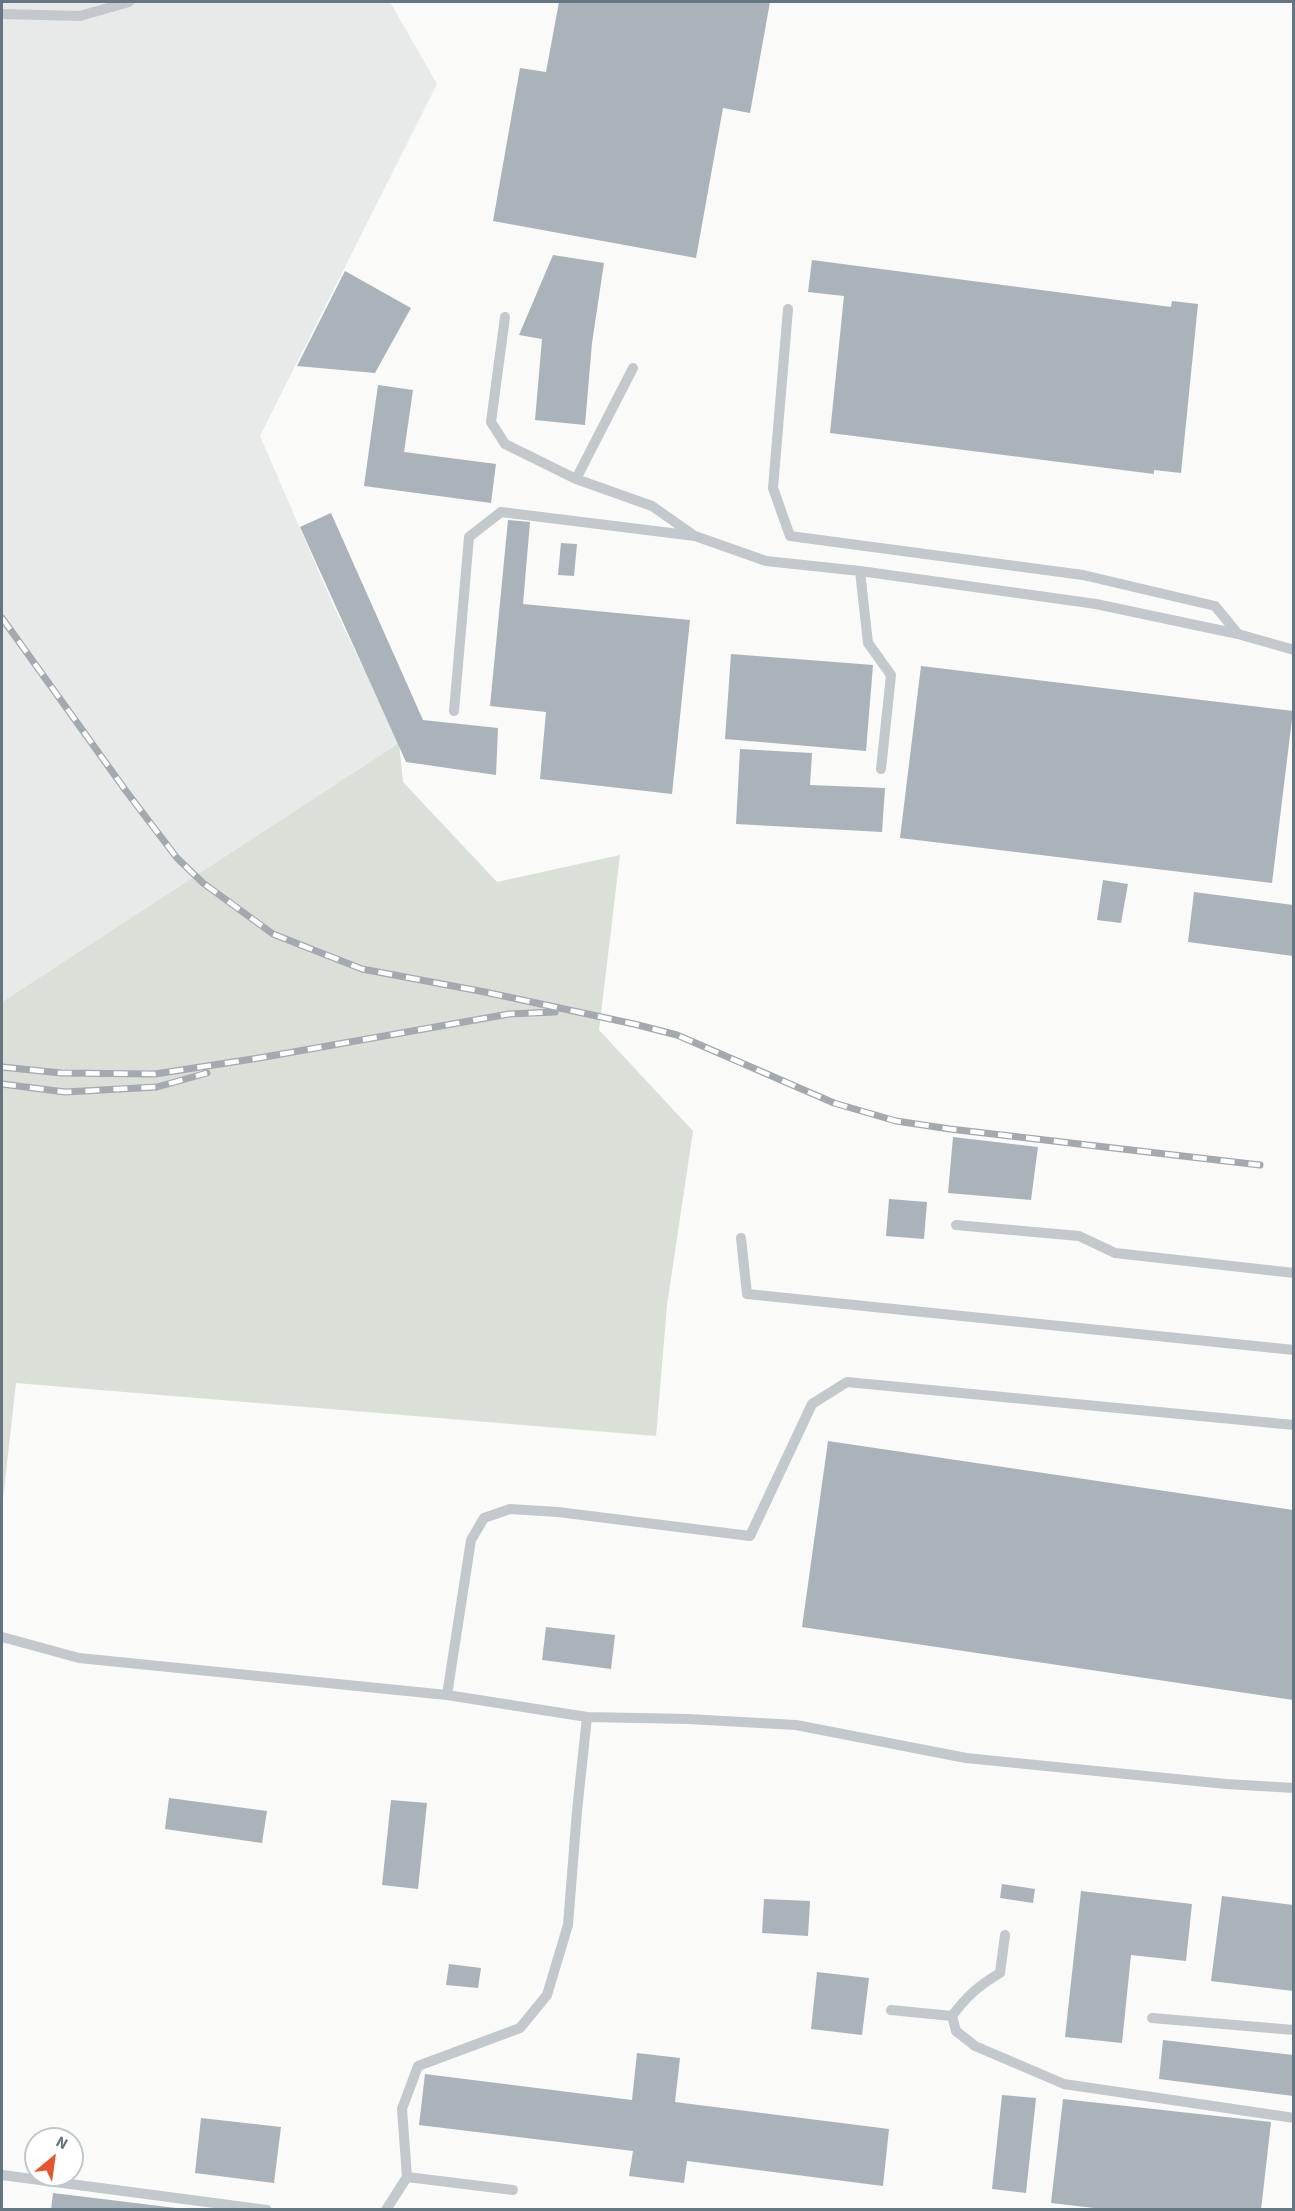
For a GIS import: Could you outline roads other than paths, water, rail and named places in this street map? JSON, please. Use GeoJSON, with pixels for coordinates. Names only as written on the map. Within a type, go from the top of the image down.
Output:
{"type":"FeatureCollection","features":[{"type":"Feature","properties":{"kind":"lane"},"geometry":{"type":"LineString","coordinates":[[2,14],[80,16],[129,2]]}},
{"type":"Feature","properties":{"kind":"lane"},"geometry":{"type":"LineString","coordinates":[[788,309],[773,488],[790,536],[1083,575],[1215,606],[1239,634]]}},
{"type":"Feature","properties":{"kind":"lane"},"geometry":{"type":"LineString","coordinates":[[505,317],[491,422],[505,444],[576,479],[652,506],[695,536]]}},
{"type":"Feature","properties":{"kind":"lane"},"geometry":{"type":"LineString","coordinates":[[576,479],[633,368]]}},
{"type":"Feature","properties":{"kind":"lane"},"geometry":{"type":"LineString","coordinates":[[454,711],[469,537],[501,512],[695,536],[766,561],[860,571],[1096,604],[1239,634],[1293,650]]}},
{"type":"Feature","properties":{"kind":"lane"},"geometry":{"type":"LineString","coordinates":[[860,571],[868,642],[891,675],[881,769]]}},
{"type":"Feature","properties":{"kind":"lane"},"geometry":{"type":"LineString","coordinates":[[956,1225],[1079,1236],[1115,1253],[1293,1272]]}},
{"type":"Feature","properties":{"kind":"lane"},"geometry":{"type":"LineString","coordinates":[[741,1238],[747,1294],[1293,1350]]}},
{"type":"Feature","properties":{"kind":"lane"},"geometry":{"type":"LineString","coordinates":[[447,1695],[471,1540],[484,1518],[510,1509],[558,1512],[750,1536],[812,1404],[847,1382],[1293,1425]]}},
{"type":"Feature","properties":{"kind":"lane"},"geometry":{"type":"LineString","coordinates":[[2,1637],[79,1658],[447,1695],[587,1717],[688,1719],[796,1725],[966,1758],[1227,1784],[1293,1788]]}},
{"type":"Feature","properties":{"kind":"lane"},"geometry":{"type":"LineString","coordinates":[[386,2210],[407,2178],[402,2109],[418,2066],[520,2028],[547,1995],[568,1924],[587,1717]]}},
{"type":"Feature","properties":{"kind":"lane"},"geometry":{"type":"LineString","coordinates":[[952,2016],[967,1996],[1000,1973],[1005,1935]]}},
{"type":"Feature","properties":{"kind":"lane"},"geometry":{"type":"LineString","coordinates":[[891,2010],[952,2016]]}},
{"type":"Feature","properties":{"kind":"lane"},"geometry":{"type":"LineString","coordinates":[[952,2016],[956,2031],[975,2046],[1064,2084],[1293,2118]]}},
{"type":"Feature","properties":{"kind":"lane"},"geometry":{"type":"LineString","coordinates":[[1152,2018],[1293,2030]]}},
{"type":"Feature","properties":{"kind":"lane"},"geometry":{"type":"LineString","coordinates":[[2,2175],[267,2210]]}},
{"type":"Feature","properties":{"kind":"lane"},"geometry":{"type":"LineString","coordinates":[[407,2178],[513,2190]]}},
{"type":"Feature","properties":{"kind":"railway"},"geometry":{"type":"LineString","coordinates":[[2,618],[177,858],[203,883],[273,934],[362,969],[485,992],[677,1035],[834,1103],[896,1121],[1260,1165]]}},
{"type":"Feature","properties":{"kind":"railway"},"geometry":{"type":"LineString","coordinates":[[2,1067],[61,1073],[155,1074],[509,1014],[555,1012]]}},
{"type":"Feature","properties":{"kind":"railway"},"geometry":{"type":"LineString","coordinates":[[2,1084],[65,1092],[157,1087],[207,1073]]}}]}
